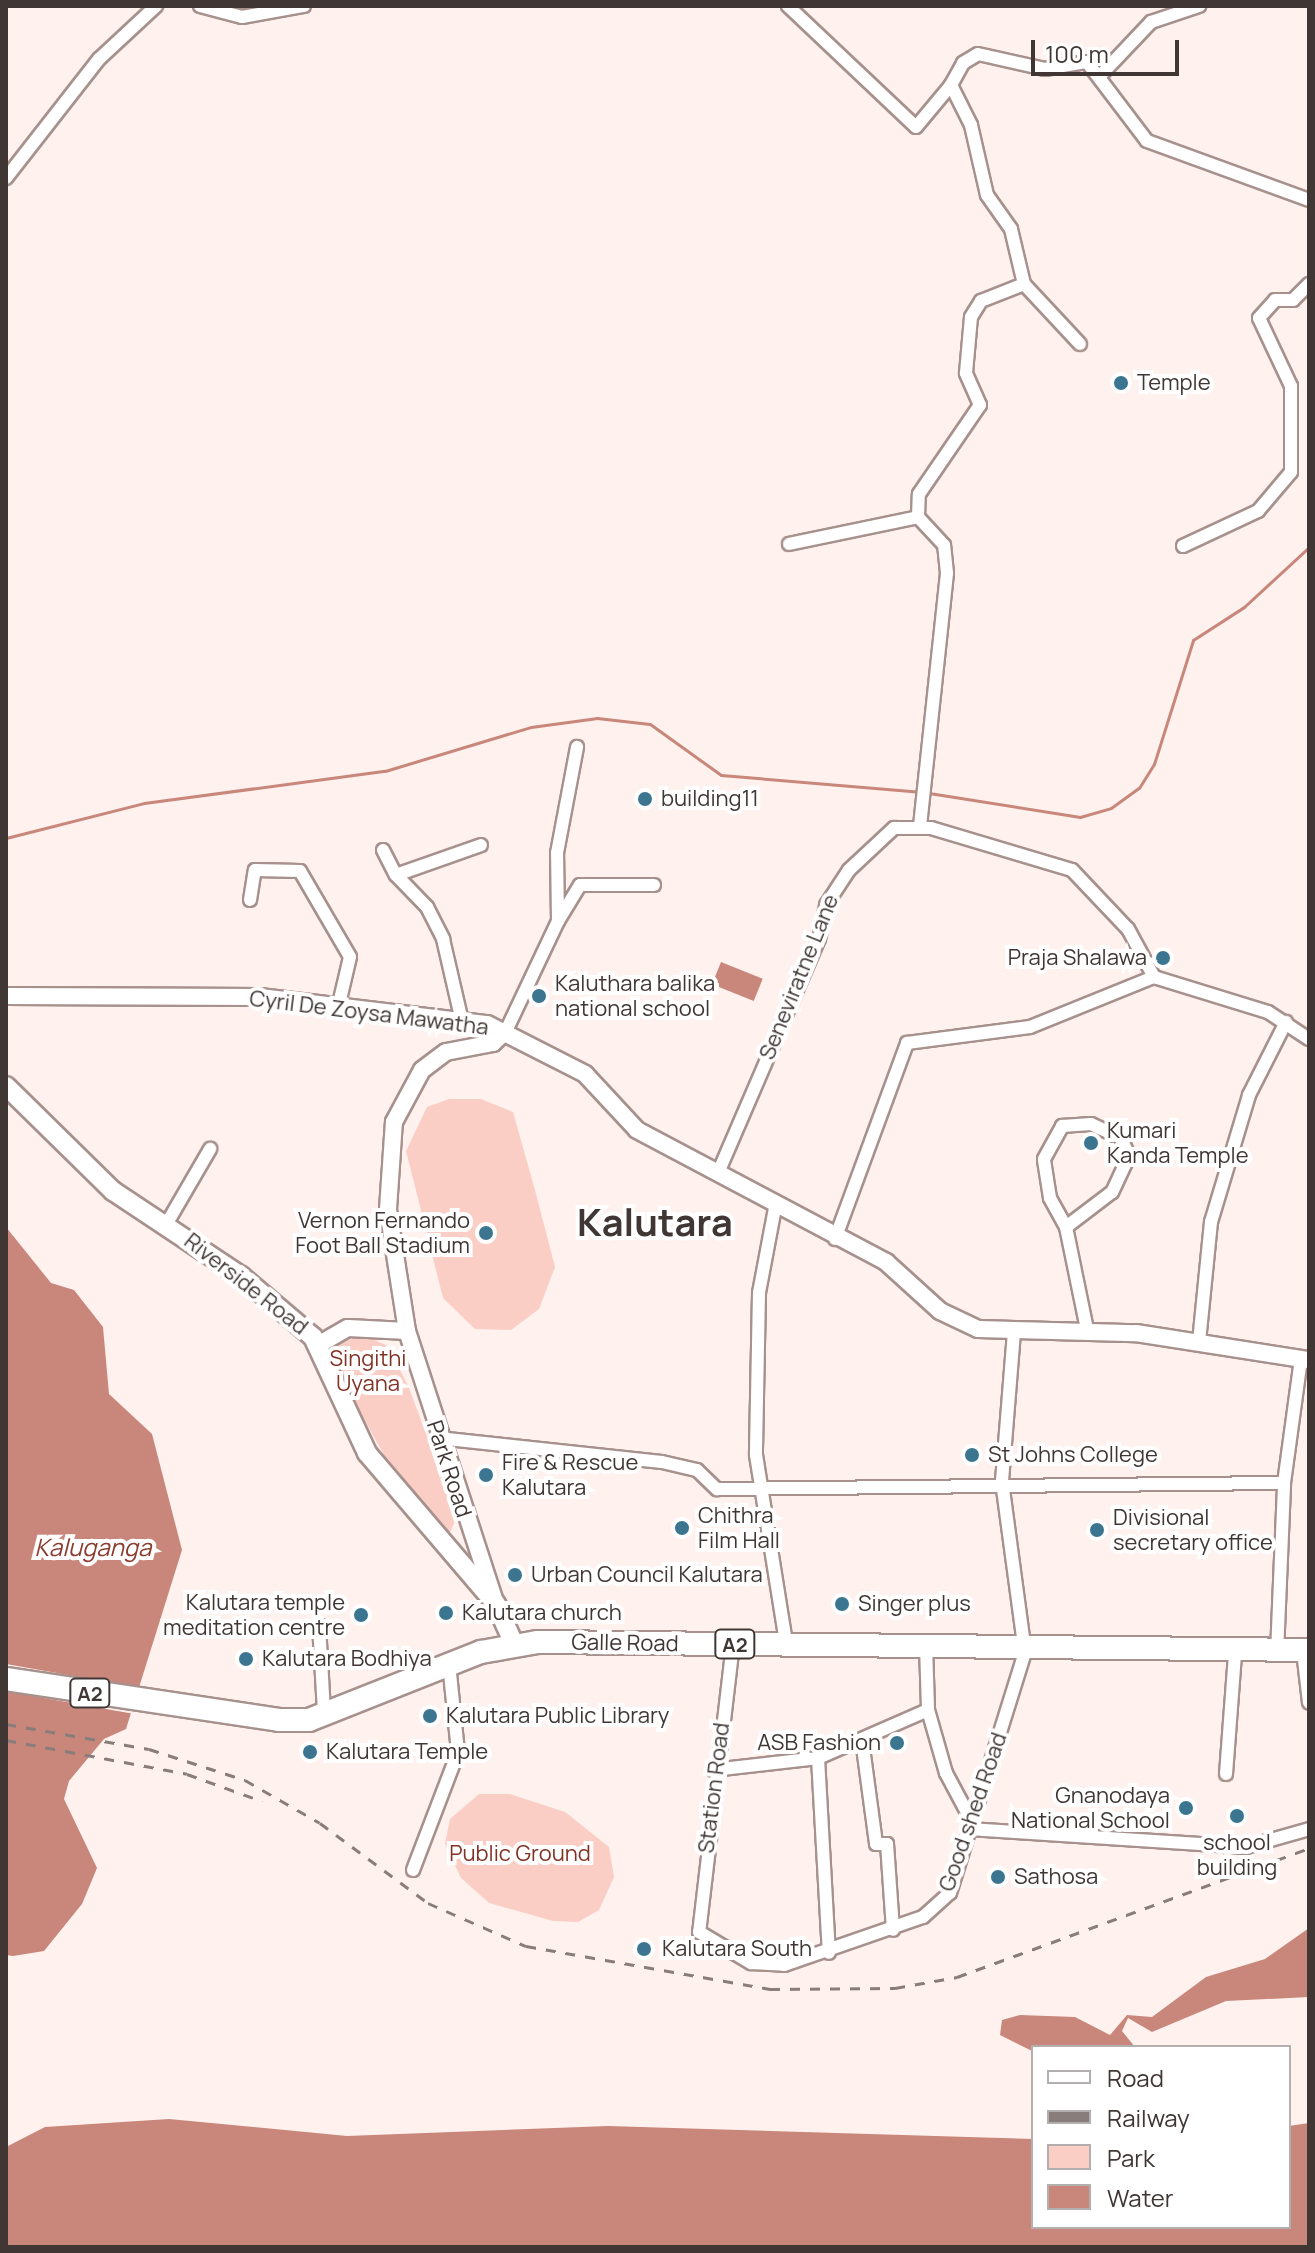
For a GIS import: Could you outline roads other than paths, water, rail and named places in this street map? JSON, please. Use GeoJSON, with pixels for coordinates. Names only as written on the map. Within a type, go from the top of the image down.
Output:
{"type":"FeatureCollection","features":[{"type":"Feature","properties":{"kind":"highway","name":"Galle Road"},"geometry":{"type":"LineString","coordinates":[[6,1679],[174,1708],[279,1720],[324,1713],[449,1664],[515,1646],[786,1643],[926,1645],[1025,1652],[1235,1655],[1306,1651]]}},
{"type":"Feature","properties":{"kind":"main road","name":"Riverside Road"},"geometry":{"type":"LineString","coordinates":[[6,1086],[113,1191],[167,1223],[241,1276],[318,1345],[367,1453],[496,1604],[515,1646]]}},
{"type":"Feature","properties":{"kind":"street"},"geometry":{"type":"LineString","coordinates":[[6,178],[99,59],[156,6]]}},
{"type":"Feature","properties":{"kind":"street"},"geometry":{"type":"LineString","coordinates":[[200,6],[242,17],[304,6]]}},
{"type":"Feature","properties":{"kind":"street"},"geometry":{"type":"LineString","coordinates":[[788,6],[916,127],[978,54],[1045,69],[1087,62],[1147,141],[1309,200]]}},
{"type":"Feature","properties":{"kind":"street"},"geometry":{"type":"LineString","coordinates":[[1099,77],[1151,22],[1199,6]]}},
{"type":"Feature","properties":{"kind":"street"},"geometry":{"type":"LineString","coordinates":[[951,85],[971,125],[987,195],[1011,229],[1024,284],[1080,344]]}},
{"type":"Feature","properties":{"kind":"street"},"geometry":{"type":"LineString","coordinates":[[1024,284],[981,301],[971,317],[966,373],[980,405],[919,494],[918,517],[944,545],[947,573],[920,826],[1072,870],[1128,929],[1154,977]]}},
{"type":"Feature","properties":{"kind":"street"},"geometry":{"type":"LineString","coordinates":[[1183,546],[1258,511],[1291,472],[1291,386],[1259,318],[1275,300],[1293,300],[1309,284]]}},
{"type":"Feature","properties":{"kind":"street"},"geometry":{"type":"LineString","coordinates":[[789,544],[918,517]]}},
{"type":"Feature","properties":{"kind":"street"},"geometry":{"type":"LineString","coordinates":[[558,921],[557,853],[577,747]]}},
{"type":"Feature","properties":{"kind":"street","name":"Seneviratne Lane"},"geometry":{"type":"LineString","coordinates":[[718,1173],[835,886],[880,837],[920,826]]}},
{"type":"Feature","properties":{"kind":"street"},"geometry":{"type":"LineString","coordinates":[[396,875],[481,845]]}},
{"type":"Feature","properties":{"kind":"street"},"geometry":{"type":"LineString","coordinates":[[383,850],[396,875],[427,907],[443,939],[462,1021]]}},
{"type":"Feature","properties":{"kind":"street"},"geometry":{"type":"LineString","coordinates":[[250,900],[255,870],[300,871],[350,957],[338,1008]]}},
{"type":"Feature","properties":{"kind":"street"},"geometry":{"type":"LineString","coordinates":[[506,1031],[558,921],[588,881],[654,885]]}},
{"type":"Feature","properties":{"kind":"street"},"geometry":{"type":"LineString","coordinates":[[835,1239],[907,1043],[1030,1027],[1154,977],[1286,1022],[1309,1039]]}},
{"type":"Feature","properties":{"kind":"street","name":"Cyril De Zoysa Mawatha"},"geometry":{"type":"LineString","coordinates":[[6,996],[260,997],[462,1021],[506,1031],[585,1074],[637,1130],[718,1173],[775,1208],[886,1262],[940,1311],[978,1329],[1014,1332],[1087,1329],[1199,1342],[1305,1360]]}},
{"type":"Feature","properties":{"kind":"street"},"geometry":{"type":"LineString","coordinates":[[1199,1342],[1211,1222],[1235,1162],[1249,1095],[1286,1022]]}},
{"type":"Feature","properties":{"kind":"street","name":"Park Road"},"geometry":{"type":"LineString","coordinates":[[496,1604],[438,1438],[407,1331],[388,1209],[394,1122],[422,1070],[446,1052],[493,1043],[506,1031]]}},
{"type":"Feature","properties":{"kind":"street"},"geometry":{"type":"LineString","coordinates":[[1066,1227],[1112,1192],[1128,1167],[1121,1138],[1091,1124],[1062,1126],[1044,1159],[1050,1198],[1066,1227],[1087,1329]]}},
{"type":"Feature","properties":{"kind":"street"},"geometry":{"type":"LineString","coordinates":[[167,1223],[210,1149]]}},
{"type":"Feature","properties":{"kind":"street"},"geometry":{"type":"LineString","coordinates":[[775,1208],[759,1293],[756,1455],[766,1489],[786,1643]]}},
{"type":"Feature","properties":{"kind":"street"},"geometry":{"type":"LineString","coordinates":[[318,1345],[348,1328],[407,1331]]}},
{"type":"Feature","properties":{"kind":"street"},"geometry":{"type":"LineString","coordinates":[[1014,1332],[1002,1481],[1025,1652]]}},
{"type":"Feature","properties":{"kind":"street"},"geometry":{"type":"LineString","coordinates":[[1277,1653],[1284,1483],[1305,1360]]}},
{"type":"Feature","properties":{"kind":"street"},"geometry":{"type":"LineString","coordinates":[[438,1438],[662,1462],[697,1470],[717,1489],[1002,1481],[1284,1483]]}},
{"type":"Feature","properties":{"kind":"street"},"geometry":{"type":"LineString","coordinates":[[319,1625],[324,1713]]}},
{"type":"Feature","properties":{"kind":"street","name":"Station Road"},"geometry":{"type":"LineString","coordinates":[[699,1932],[713,1770],[733,1644]]}},
{"type":"Feature","properties":{"kind":"street"},"geometry":{"type":"LineString","coordinates":[[926,1645],[928,1710],[946,1773],[970,1823],[1246,1847],[1309,1829]]}},
{"type":"Feature","properties":{"kind":"street"},"geometry":{"type":"LineString","coordinates":[[1306,1651],[1309,1703]]}},
{"type":"Feature","properties":{"kind":"street","name":"Good shed Road"},"geometry":{"type":"LineString","coordinates":[[699,1932],[751,1963],[784,1965],[829,1953],[923,1917],[950,1893],[1025,1652]]}},
{"type":"Feature","properties":{"kind":"street"},"geometry":{"type":"LineString","coordinates":[[1226,1774],[1235,1655]]}},
{"type":"Feature","properties":{"kind":"street"},"geometry":{"type":"LineString","coordinates":[[413,1870],[458,1752],[449,1664]]}},
{"type":"Feature","properties":{"kind":"street"},"geometry":{"type":"LineString","coordinates":[[713,1770],[818,1758],[928,1710]]}},
{"type":"Feature","properties":{"kind":"street"},"geometry":{"type":"LineString","coordinates":[[862,1740],[876,1844],[887,1844],[893,1930]]}},
{"type":"Feature","properties":{"kind":"street"},"geometry":{"type":"LineString","coordinates":[[818,1758],[829,1953]]}},
{"type":"Feature","properties":{"kind":"water"},"geometry":{"type":"Polygon","coordinates":[[[721,962],[763,979],[754,1001],[712,984],[721,962]]]}},
{"type":"Feature","properties":{"kind":"water","name":"Kaluganga"},"geometry":{"type":"Polygon","coordinates":[[[6,1227],[51,1283],[74,1290],[103,1327],[109,1394],[152,1434],[182,1550],[126,1729],[104,1739],[69,1781],[64,1799],[97,1868],[82,1904],[44,1951],[13,1956],[6,1955],[6,1227]]]}},
{"type":"Feature","properties":{"kind":"water"},"geometry":{"type":"Polygon","coordinates":[[[1309,1928],[1309,1997],[1226,2001],[1152,2032],[1128,2018],[1122,2031],[1133,2045],[1031,2045],[1031,2050],[1000,2035],[1002,2020],[1020,2015],[1075,2017],[1110,2035],[1127,2015],[1152,2017],[1206,1977],[1265,1959],[1309,1928]]]}},
{"type":"Feature","properties":{"kind":"water"},"geometry":{"type":"Polygon","coordinates":[[[169,2119],[347,2136],[608,2126],[1031,2139],[1031,2229],[1291,2229],[1291,2126],[1309,2123],[1309,2247],[6,2247],[6,2147],[45,2127],[169,2119]]]}},
{"type":"Feature","properties":{"kind":"waterway"},"geometry":{"type":"LineString","coordinates":[[929,793],[1080,817],[1111,808],[1139,788],[1154,764],[1193,640],[1244,607],[1309,547]]}},
{"type":"Feature","properties":{"kind":"waterway"},"geometry":{"type":"LineString","coordinates":[[6,838],[144,803],[385,771],[531,727],[597,718],[650,724],[721,775],[922,792]]}},
{"type":"Feature","properties":{"kind":"railway"},"geometry":{"type":"LineString","coordinates":[[6,1724],[149,1749],[245,1780],[320,1823],[428,1903],[526,1946],[770,1989],[895,1988],[957,1977],[1309,1848]]}},
{"type":"Feature","properties":{"kind":"railway"},"geometry":{"type":"LineString","coordinates":[[6,1740],[187,1774],[262,1801]]}},
{"type":"Feature","properties":{"kind":"place","name":"Temple"},"geometry":{"type":"Point","coordinates":[1121,383]}},
{"type":"Feature","properties":{"kind":"place","name":"building11"},"geometry":{"type":"Point","coordinates":[645,799]}},
{"type":"Feature","properties":{"kind":"place","name":"Praja Shalawa"},"geometry":{"type":"Point","coordinates":[1163,958]}},
{"type":"Feature","properties":{"kind":"place","name":"Kaluthara balika national school"},"geometry":{"type":"Point","coordinates":[539,996]}},
{"type":"Feature","properties":{"kind":"place","name":"Kumari Kanda Temple"},"geometry":{"type":"Point","coordinates":[1091,1143]}},
{"type":"Feature","properties":{"kind":"place","name":"Vernon Fernando Foot Ball Stadium"},"geometry":{"type":"Point","coordinates":[486,1233]}},
{"type":"Feature","properties":{"kind":"place","name":"St Johns College"},"geometry":{"type":"Point","coordinates":[972,1455]}},
{"type":"Feature","properties":{"kind":"place","name":"Fire & Rescue Kalutara"},"geometry":{"type":"Point","coordinates":[486,1475]}},
{"type":"Feature","properties":{"kind":"place","name":"Chithra Film Hall"},"geometry":{"type":"Point","coordinates":[682,1528]}},
{"type":"Feature","properties":{"kind":"place","name":"Divisional secretary office"},"geometry":{"type":"Point","coordinates":[1097,1530]}},
{"type":"Feature","properties":{"kind":"place","name":"Urban Council Kalutara"},"geometry":{"type":"Point","coordinates":[515,1575]}},
{"type":"Feature","properties":{"kind":"place","name":"Singer plus"},"geometry":{"type":"Point","coordinates":[842,1604]}},
{"type":"Feature","properties":{"kind":"place","name":"Kalutara church"},"geometry":{"type":"Point","coordinates":[446,1613]}},
{"type":"Feature","properties":{"kind":"place","name":"Kalutara temple meditation centre"},"geometry":{"type":"Point","coordinates":[361,1615]}},
{"type":"Feature","properties":{"kind":"place","name":"Kalutara Bodhiya"},"geometry":{"type":"Point","coordinates":[246,1659]}},
{"type":"Feature","properties":{"kind":"place","name":"Kalutara Public Library"},"geometry":{"type":"Point","coordinates":[430,1716]}},
{"type":"Feature","properties":{"kind":"place","name":"ASB Fashion"},"geometry":{"type":"Point","coordinates":[897,1743]}},
{"type":"Feature","properties":{"kind":"place","name":"Kalutara Temple"},"geometry":{"type":"Point","coordinates":[310,1752]}},
{"type":"Feature","properties":{"kind":"place","name":"Gnanodaya National School"},"geometry":{"type":"Point","coordinates":[1186,1808]}},
{"type":"Feature","properties":{"kind":"place","name":"school building"},"geometry":{"type":"Point","coordinates":[1237,1816]}},
{"type":"Feature","properties":{"kind":"place","name":"Sathosa"},"geometry":{"type":"Point","coordinates":[998,1877]}},
{"type":"Feature","properties":{"kind":"place","name":"Kalutara South"},"geometry":{"type":"Point","coordinates":[644,1949]}},
{"type":"Feature","properties":{"kind":"district","name":"Kalutara"},"geometry":{"type":"Point","coordinates":[655,1222]}},
{"type":"Feature","properties":{"kind":"park label","name":"Singithi Uyana"},"geometry":{"type":"Point","coordinates":[368,1370]}},
{"type":"Feature","properties":{"kind":"park label","name":"Public Ground"},"geometry":{"type":"Point","coordinates":[520,1854]}}]}
